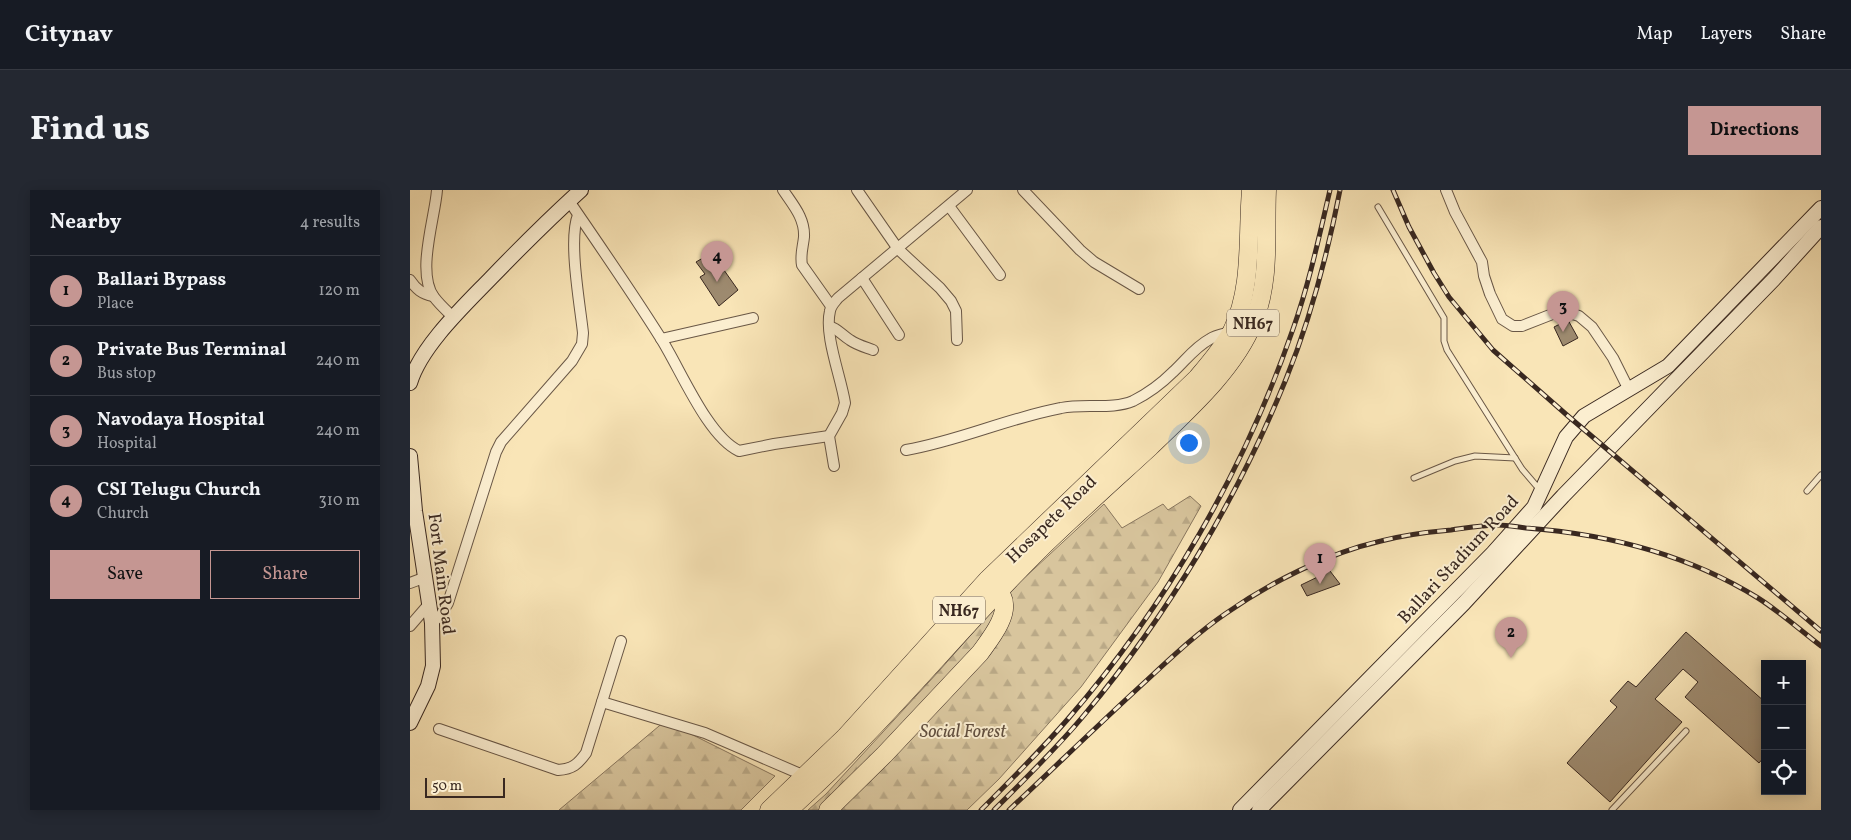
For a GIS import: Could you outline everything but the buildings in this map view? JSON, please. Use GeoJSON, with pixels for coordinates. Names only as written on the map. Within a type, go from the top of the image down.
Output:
{"type":"FeatureCollection","features":[{"type":"Feature","properties":{"kind":"highway","name":"Hosapete Road"},"geometry":{"type":"LineString","coordinates":[[769,810],[845,737],[1197,378],[1231,332],[1240,309],[1248,277],[1251,190]]}},
{"type":"Feature","properties":{"kind":"highway","name":"Hosapete Road"},"geometry":{"type":"LineString","coordinates":[[789,810],[856,746],[993,586],[1040,549],[1169,428],[1220,375],[1240,348],[1253,323],[1260,301],[1266,269],[1267,190]]}},
{"type":"Feature","properties":{"kind":"highway"},"geometry":{"type":"LineString","coordinates":[[828,810],[885,754],[980,653],[999,623],[1003,613],[1004,604],[1002,596],[993,586]]}},
{"type":"Feature","properties":{"kind":"street"},"geometry":{"type":"LineString","coordinates":[[437,190],[428,238],[428,278],[433,296],[454,317]]}},
{"type":"Feature","properties":{"kind":"street"},"geometry":{"type":"LineString","coordinates":[[410,382],[426,351],[454,317],[581,190]]}},
{"type":"Feature","properties":{"kind":"street"},"geometry":{"type":"LineString","coordinates":[[784,190],[801,216],[804,227],[800,258],[802,265],[831,306]]}},
{"type":"Feature","properties":{"kind":"street"},"geometry":{"type":"LineString","coordinates":[[857,190],[898,249],[940,288],[951,301],[956,311],[957,340]]}},
{"type":"Feature","properties":{"kind":"street"},"geometry":{"type":"LineString","coordinates":[[834,466],[829,436],[842,413],[845,403],[829,326],[831,306],[967,190]]}},
{"type":"Feature","properties":{"kind":"street"},"geometry":{"type":"LineString","coordinates":[[1023,190],[1080,250],[1094,262],[1139,289]]}},
{"type":"Feature","properties":{"kind":"street"},"geometry":{"type":"LineString","coordinates":[[1446,190],[1455,212],[1480,258],[1490,294],[1502,319],[1513,326],[1522,326],[1555,313],[1566,312],[1580,316],[1592,327],[1613,358],[1629,390]]}},
{"type":"Feature","properties":{"kind":"street"},"geometry":{"type":"LineString","coordinates":[[569,201],[662,339],[722,440],[731,448],[739,451],[829,436]]}},
{"type":"Feature","properties":{"kind":"street"},"geometry":{"type":"LineString","coordinates":[[948,206],[1000,274]]}},
{"type":"Feature","properties":{"kind":"street","name":"Ballari Stadium Road"},"geometry":{"type":"LineString","coordinates":[[1259,810],[1460,597],[1494,553],[1534,507],[1566,437],[1584,416],[1668,366],[1821,208]]}},
{"type":"Feature","properties":{"kind":"street"},"geometry":{"type":"LineString","coordinates":[[432,623],[441,615],[448,602],[496,452],[515,425],[572,361],[582,344],[583,333],[574,244],[578,215]]}},
{"type":"Feature","properties":{"kind":"street","name":"Ballari Stadium Road"},"geometry":{"type":"LineString","coordinates":[[1240,810],[1563,496],[1821,227]]}},
{"type":"Feature","properties":{"kind":"street"},"geometry":{"type":"LineString","coordinates":[[862,278],[899,335]]}},
{"type":"Feature","properties":{"kind":"street"},"geometry":{"type":"LineString","coordinates":[[410,280],[424,294],[433,296]]}},
{"type":"Feature","properties":{"kind":"street"},"geometry":{"type":"LineString","coordinates":[[662,339],[753,318]]}},
{"type":"Feature","properties":{"kind":"street"},"geometry":{"type":"LineString","coordinates":[[829,326],[837,329],[849,339],[873,350]]}},
{"type":"Feature","properties":{"kind":"street"},"geometry":{"type":"LineString","coordinates":[[906,450],[955,439],[1062,407],[1116,406],[1130,402],[1147,394],[1172,374],[1201,344],[1211,338],[1231,332]]}},
{"type":"Feature","properties":{"kind":"street","name":"Fort Main Road"},"geometry":{"type":"LineString","coordinates":[[410,458],[413,513],[430,604],[432,666],[428,686],[410,722]]}},
{"type":"Feature","properties":{"kind":"street"},"geometry":{"type":"LineString","coordinates":[[410,583],[426,576]]}},
{"type":"Feature","properties":{"kind":"street"},"geometry":{"type":"LineString","coordinates":[[410,626],[430,604]]}},
{"type":"Feature","properties":{"kind":"street"},"geometry":{"type":"LineString","coordinates":[[439,728],[558,770],[578,765],[586,753],[621,641]]}},
{"type":"Feature","properties":{"kind":"street"},"geometry":{"type":"LineString","coordinates":[[602,702],[705,733],[805,776]]}},
{"type":"Feature","properties":{"kind":"lane"},"geometry":{"type":"LineString","coordinates":[[1378,207],[1444,318],[1445,345],[1515,458],[1541,491]]}},
{"type":"Feature","properties":{"kind":"lane"},"geometry":{"type":"LineString","coordinates":[[1414,478],[1455,461],[1475,456],[1515,458]]}},
{"type":"Feature","properties":{"kind":"lane"},"geometry":{"type":"LineString","coordinates":[[1807,491],[1821,475]]}},
{"type":"Feature","properties":{"kind":"lane"},"geometry":{"type":"LineString","coordinates":[[1612,810],[1686,731]]}},
{"type":"Feature","properties":{"kind":"green space","name":"Social Forest"},"geometry":{"type":"Polygon","coordinates":[[[1190,496],[1201,506],[1158,582],[1081,687],[999,779],[967,810],[808,810],[826,794],[1007,594],[1104,504],[1122,528],[1163,504],[1168,510],[1190,496]]]}},
{"type":"Feature","properties":{"kind":"green space"},"geometry":{"type":"Polygon","coordinates":[[[665,721],[775,776],[741,810],[559,810],[665,721]]]}},
{"type":"Feature","properties":{"kind":"railway"},"geometry":{"type":"LineString","coordinates":[[981,810],[1057,732],[1103,676],[1137,631],[1199,535],[1251,434],[1273,382],[1304,295],[1330,190]]}},
{"type":"Feature","properties":{"kind":"railway"},"geometry":{"type":"LineString","coordinates":[[994,810],[1063,739],[1115,676],[1172,596],[1223,511],[1267,424],[1295,356],[1318,286],[1340,190]]}},
{"type":"Feature","properties":{"kind":"railway"},"geometry":{"type":"LineString","coordinates":[[1393,190],[1409,227],[1434,273],[1449,297],[1493,350],[1821,631]]}},
{"type":"Feature","properties":{"kind":"railway"},"geometry":{"type":"LineString","coordinates":[[1009,810],[1174,655],[1242,602],[1280,580],[1320,561],[1361,546],[1398,537],[1501,525],[1586,535],[1616,541],[1675,558],[1731,583],[1766,603],[1821,646]]}},
{"type":"Feature","properties":{"kind":"place","name":"CSI Telugu Church"},"geometry":{"type":"Point","coordinates":[717,282]}},
{"type":"Feature","properties":{"kind":"place","name":"Navodaya Hospital"},"geometry":{"type":"Point","coordinates":[1563,332]}},
{"type":"Feature","properties":{"kind":"place","name":"Ballari Bypass"},"geometry":{"type":"Point","coordinates":[1320,584]}},
{"type":"Feature","properties":{"kind":"place","name":"Private Bus Terminal"},"geometry":{"type":"Point","coordinates":[1511,658]}}]}
